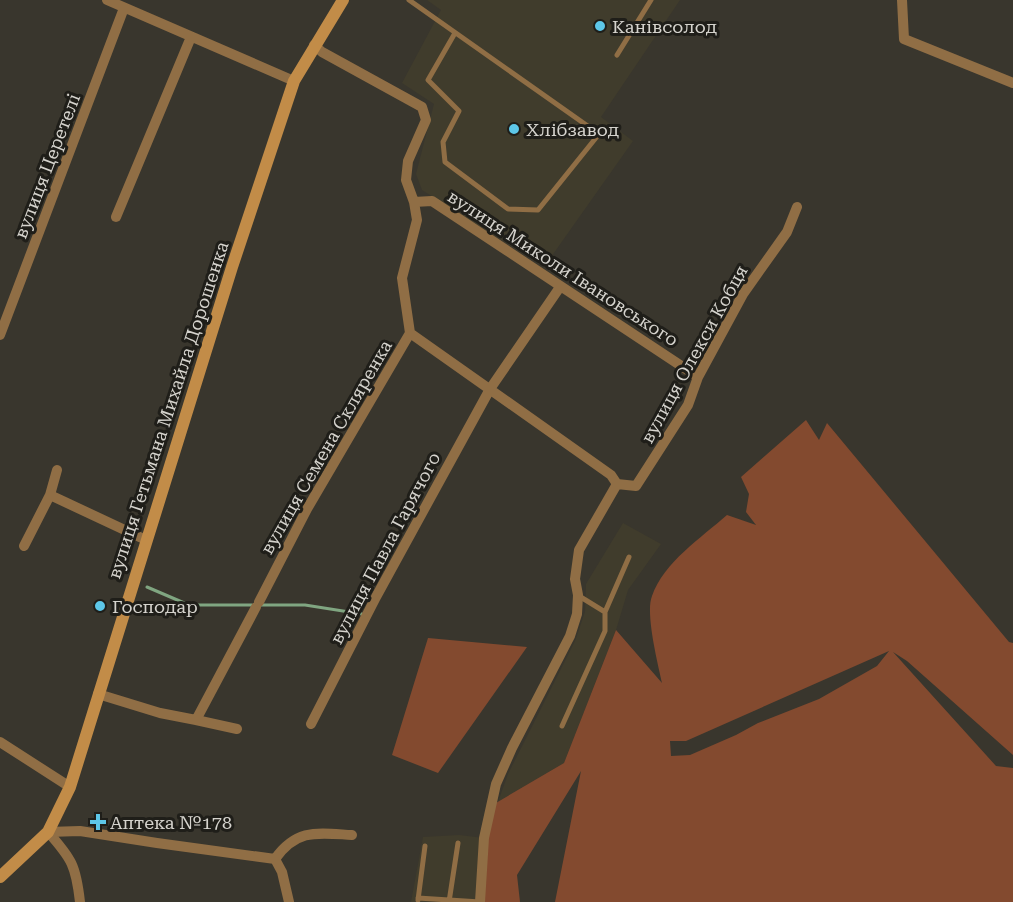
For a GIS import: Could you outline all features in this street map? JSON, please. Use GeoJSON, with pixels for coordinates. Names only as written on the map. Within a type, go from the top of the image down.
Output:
{"type":"FeatureCollection","features":[{"type":"Feature","properties":{"kind":"street"},"geometry":{"type":"LineString","coordinates":[[107,0],[294,81]]}},
{"type":"Feature","properties":{"kind":"street","name":"вулиця Гетьмана Михайла Дорошенка"},"geometry":{"type":"LineString","coordinates":[[48,832],[70,787],[232,267],[294,81],[343,0]]}},
{"type":"Feature","properties":{"kind":"street"},"geometry":{"type":"LineString","coordinates":[[902,0],[904,39],[1013,83]]}},
{"type":"Feature","properties":{"kind":"street","name":"вулиця Церетелі"},"geometry":{"type":"LineString","coordinates":[[0,335],[124,8]]}},
{"type":"Feature","properties":{"kind":"street"},"geometry":{"type":"LineString","coordinates":[[116,217],[191,37]]}},
{"type":"Feature","properties":{"kind":"street"},"geometry":{"type":"LineString","coordinates":[[314,45],[322,52],[422,106],[426,120],[408,161],[405,180],[414,202]]}},
{"type":"Feature","properties":{"kind":"street","name":"вулиця Миколи Івановського"},"geometry":{"type":"LineString","coordinates":[[414,202],[432,201],[698,377]]}},
{"type":"Feature","properties":{"kind":"street","name":"вулиця Семена Скляренка"},"geometry":{"type":"LineString","coordinates":[[196,720],[307,509],[410,333],[402,278],[417,220],[414,202]]}},
{"type":"Feature","properties":{"kind":"street","name":"вулиця Олекси Кобця"},"geometry":{"type":"LineString","coordinates":[[617,484],[636,486],[688,405],[698,377],[743,294],[787,232],[797,207]]}},
{"type":"Feature","properties":{"kind":"street","name":"вулиця Павла Гарячого"},"geometry":{"type":"LineString","coordinates":[[311,724],[376,597],[490,390],[560,287]]}},
{"type":"Feature","properties":{"kind":"street"},"geometry":{"type":"LineString","coordinates":[[410,333],[611,475],[617,484],[579,550],[575,579],[578,595],[577,614],[570,636],[496,784],[484,838],[480,902]]}},
{"type":"Feature","properties":{"kind":"street"},"geometry":{"type":"LineString","coordinates":[[24,546],[50,495],[57,470]]}},
{"type":"Feature","properties":{"kind":"street"},"geometry":{"type":"LineString","coordinates":[[50,495],[146,540]]}},
{"type":"Feature","properties":{"kind":"street"},"geometry":{"type":"LineString","coordinates":[[98,694],[160,713],[237,729]]}},
{"type":"Feature","properties":{"kind":"street"},"geometry":{"type":"LineString","coordinates":[[0,742],[70,787]]}},
{"type":"Feature","properties":{"kind":"street"},"geometry":{"type":"LineString","coordinates":[[0,877],[48,832],[80,831],[275,859]]}},
{"type":"Feature","properties":{"kind":"street"},"geometry":{"type":"LineString","coordinates":[[48,832],[68,855],[77,877],[80,902]]}},
{"type":"Feature","properties":{"kind":"street"},"geometry":{"type":"LineString","coordinates":[[275,859],[282,849],[297,838],[311,833],[352,835]]}},
{"type":"Feature","properties":{"kind":"street"},"geometry":{"type":"LineString","coordinates":[[275,859],[282,872],[289,902]]}},
{"type":"Feature","properties":{"kind":"lane"},"geometry":{"type":"LineString","coordinates":[[410,0],[599,134],[538,210],[508,209],[445,162],[442,142],[459,111],[428,80],[455,33]]}},
{"type":"Feature","properties":{"kind":"lane"},"geometry":{"type":"LineString","coordinates":[[617,55],[651,0]]}},
{"type":"Feature","properties":{"kind":"lane"},"geometry":{"type":"LineString","coordinates":[[562,726],[605,631],[605,612],[629,557]]}},
{"type":"Feature","properties":{"kind":"lane"},"geometry":{"type":"LineString","coordinates":[[578,595],[605,612]]}},
{"type":"Feature","properties":{"kind":"lane"},"geometry":{"type":"LineString","coordinates":[[449,901],[458,843]]}},
{"type":"Feature","properties":{"kind":"lane"},"geometry":{"type":"LineString","coordinates":[[425,846],[418,900],[480,902]]}},
{"type":"Feature","properties":{"kind":"shaded area"},"geometry":{"type":"Polygon","coordinates":[[[427,0],[680,0],[601,117],[633,141],[544,267],[422,190],[416,174],[434,104],[402,83],[441,10],[427,0]]]}},
{"type":"Feature","properties":{"kind":"shaded area"},"geometry":{"type":"Polygon","coordinates":[[[806,420],[819,440],[827,423],[1009,642],[1013,643],[1013,755],[907,661],[893,652],[996,766],[1013,768],[1013,902],[555,902],[581,771],[517,875],[520,902],[480,902],[489,807],[564,763],[616,630],[662,683],[651,626],[652,596],[674,561],[727,515],[756,525],[746,512],[749,494],[741,477],[806,420]],[[889,651],[686,741],[670,741],[671,756],[690,755],[758,723],[819,699],[877,666],[889,651]]]}},
{"type":"Feature","properties":{"kind":"shaded area"},"geometry":{"type":"Polygon","coordinates":[[[623,523],[661,544],[628,590],[616,630],[564,763],[498,802],[508,774],[575,641],[585,612],[586,584],[623,523]]]}},
{"type":"Feature","properties":{"kind":"shaded area"},"geometry":{"type":"Polygon","coordinates":[[[428,638],[527,647],[438,773],[392,755],[428,638]]]}},
{"type":"Feature","properties":{"kind":"shaded area"},"geometry":{"type":"Polygon","coordinates":[[[459,835],[484,838],[480,902],[411,902],[423,837],[459,835]]]}},
{"type":"Feature","properties":{"kind":"waterway"},"geometry":{"type":"LineString","coordinates":[[147,587],[189,605],[252,605]]}},
{"type":"Feature","properties":{"kind":"waterway"},"geometry":{"type":"LineString","coordinates":[[259,605],[305,605],[362,614]]}},
{"type":"Feature","properties":{"kind":"place","name":"Канівсолод"},"geometry":{"type":"Point","coordinates":[600,26]}},
{"type":"Feature","properties":{"kind":"place","name":"Хлібзавод"},"geometry":{"type":"Point","coordinates":[514,129]}},
{"type":"Feature","properties":{"kind":"place","name":"Господар"},"geometry":{"type":"Point","coordinates":[100,606]}},
{"type":"Feature","properties":{"kind":"place","name":"Аптека №178"},"geometry":{"type":"Point","coordinates":[98,822]}}]}
